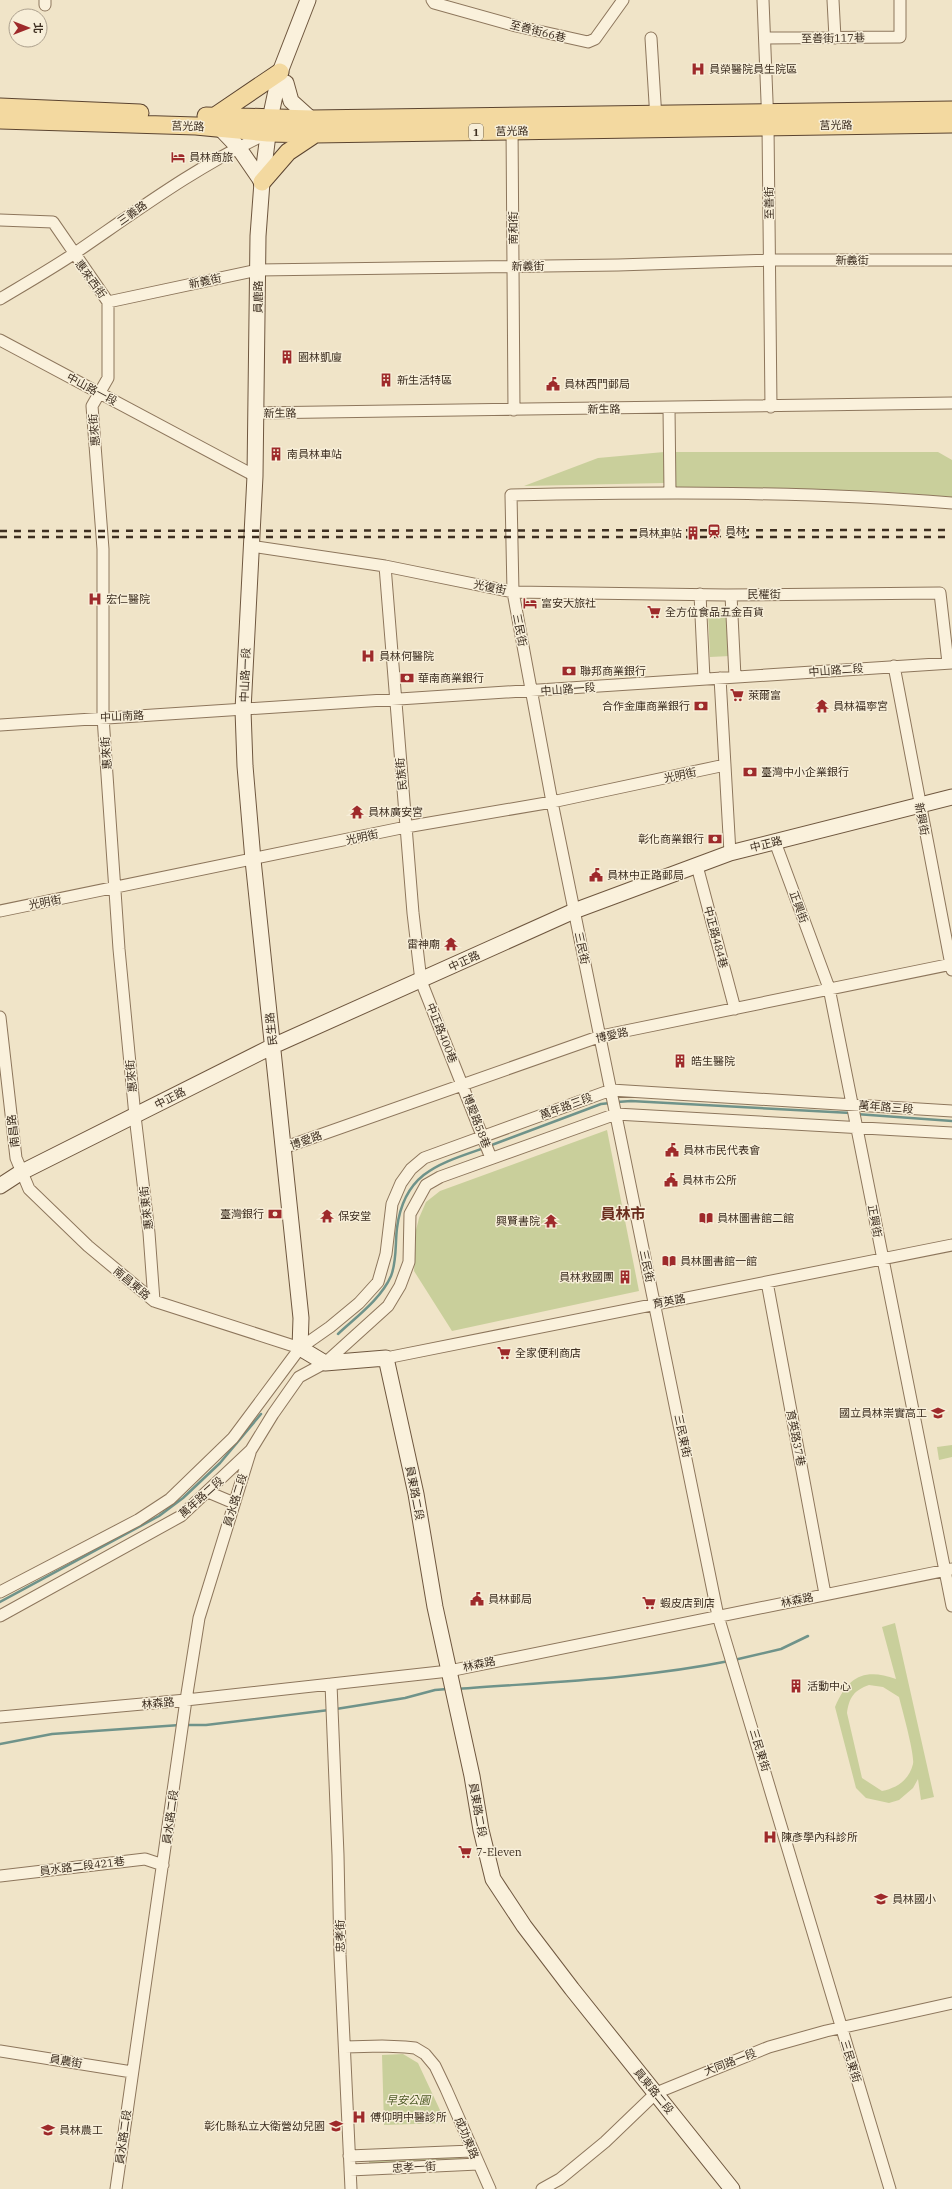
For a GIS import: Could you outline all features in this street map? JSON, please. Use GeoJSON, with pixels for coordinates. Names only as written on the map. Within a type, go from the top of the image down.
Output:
{"type":"FeatureCollection","features":[{"type":"Feature","properties":{"kind":"main road"},"geometry":{"type":"LineString","coordinates":[[217,122],[283,77]]}},
{"type":"Feature","properties":{"kind":"main road","name":"莒光路"},"geometry":{"type":"LineString","coordinates":[[0,107],[269,126],[767,120],[952,110]]}},
{"type":"Feature","properties":{"kind":"main road","name":"莒光路"},"geometry":{"type":"LineString","coordinates":[[0,120],[217,122]]}},
{"type":"Feature","properties":{"kind":"main road","name":"莒光路"},"geometry":{"type":"LineString","coordinates":[[767,120],[952,124]]}},
{"type":"Feature","properties":{"kind":"main road"},"geometry":{"type":"LineString","coordinates":[[262,182],[313,126]]}},
{"type":"Feature","properties":{"kind":"street","name":"員鹿路"},"geometry":{"type":"LineString","coordinates":[[255,476],[258,236],[262,182],[269,126],[308,0]]}},
{"type":"Feature","properties":{"kind":"street","name":"員鹿路"},"geometry":{"type":"LineString","coordinates":[[283,77],[319,0]]}},
{"type":"Feature","properties":{"kind":"street","name":"至善街66巷"},"geometry":{"type":"LineString","coordinates":[[433,1],[516,26],[588,42],[595,39],[623,0]]}},
{"type":"Feature","properties":{"kind":"street","name":"至善街"},"geometry":{"type":"LineString","coordinates":[[763,0],[770,260],[771,407]]}},
{"type":"Feature","properties":{"kind":"street"},"geometry":{"type":"LineString","coordinates":[[833,0],[835,38]]}},
{"type":"Feature","properties":{"kind":"street","name":"至善街117巷"},"geometry":{"type":"LineString","coordinates":[[765,38],[900,37],[900,0]]}},
{"type":"Feature","properties":{"kind":"street"},"geometry":{"type":"LineString","coordinates":[[652,38],[656,122]]}},
{"type":"Feature","properties":{"kind":"street"},"geometry":{"type":"LineString","coordinates":[[283,77],[291,101],[313,126]]}},
{"type":"Feature","properties":{"kind":"street"},"geometry":{"type":"LineString","coordinates":[[217,122],[238,147],[262,182]]}},
{"type":"Feature","properties":{"kind":"street","name":"南和街"},"geometry":{"type":"LineString","coordinates":[[512,124],[514,410]]}},
{"type":"Feature","properties":{"kind":"street","name":"三義路"},"geometry":{"type":"LineString","coordinates":[[0,299],[74,254],[176,183],[238,147],[269,126]]}},
{"type":"Feature","properties":{"kind":"street","name":"惠來西街"},"geometry":{"type":"LineString","coordinates":[[0,220],[52,222],[108,302],[108,378],[100,393]]}},
{"type":"Feature","properties":{"kind":"street","name":"新義街"},"geometry":{"type":"LineString","coordinates":[[108,302],[258,270],[513,267],[770,260],[952,260]]}},
{"type":"Feature","properties":{"kind":"street","name":"中山路一段"},"geometry":{"type":"LineString","coordinates":[[0,340],[255,476],[243,710],[720,678]]}},
{"type":"Feature","properties":{"kind":"street","name":"惠來街"},"geometry":{"type":"LineString","coordinates":[[100,393],[92,406],[102,549],[103,717],[114,889],[135,1116]]}},
{"type":"Feature","properties":{"kind":"street","name":"新生路"},"geometry":{"type":"LineString","coordinates":[[255,414],[952,403]]}},
{"type":"Feature","properties":{"kind":"street"},"geometry":{"type":"LineString","coordinates":[[669,408],[670,493],[879,497],[952,503]]}},
{"type":"Feature","properties":{"kind":"street","name":"三民街"},"geometry":{"type":"LineString","coordinates":[[655,1304],[552,802],[513,592],[511,495],[670,493]]}},
{"type":"Feature","properties":{"kind":"street","name":"光復街"},"geometry":{"type":"LineString","coordinates":[[251,546],[384,566],[513,592],[731,595]]}},
{"type":"Feature","properties":{"kind":"street","name":"民族街"},"geometry":{"type":"LineString","coordinates":[[384,566],[394,699],[421,981]]}},
{"type":"Feature","properties":{"kind":"street","name":"民權街"},"geometry":{"type":"LineString","coordinates":[[736,677],[731,595],[940,593],[950,663]]}},
{"type":"Feature","properties":{"kind":"street"},"geometry":{"type":"LineString","coordinates":[[700,594],[704,679]]}},
{"type":"Feature","properties":{"kind":"street","name":"中山路二段"},"geometry":{"type":"LineString","coordinates":[[720,678],[950,663]]}},
{"type":"Feature","properties":{"kind":"street","name":"新興街"},"geometry":{"type":"LineString","coordinates":[[894,666],[952,967]]}},
{"type":"Feature","properties":{"kind":"street"},"geometry":{"type":"LineString","coordinates":[[720,678],[730,853]]}},
{"type":"Feature","properties":{"kind":"street","name":"中山南路"},"geometry":{"type":"LineString","coordinates":[[0,725],[103,717],[243,710]]}},
{"type":"Feature","properties":{"kind":"street","name":"民生路"},"geometry":{"type":"LineString","coordinates":[[243,710],[245,766],[253,860],[301,1318],[300,1348]]}},
{"type":"Feature","properties":{"kind":"street","name":"光明街"},"geometry":{"type":"LineString","coordinates":[[0,911],[114,889],[406,827],[552,802],[725,766]]}},
{"type":"Feature","properties":{"kind":"street","name":"中正路"},"geometry":{"type":"LineString","coordinates":[[0,1186],[20,1173],[273,1046],[421,981],[574,911],[730,853],[952,797]]}},
{"type":"Feature","properties":{"kind":"street","name":"正興街"},"geometry":{"type":"LineString","coordinates":[[774,842],[829,988],[883,1259],[949,1570],[952,1606]]}},
{"type":"Feature","properties":{"kind":"street","name":"中正路484巷"},"geometry":{"type":"LineString","coordinates":[[697,866],[735,1009]]}},
{"type":"Feature","properties":{"kind":"street","name":"博愛路"},"geometry":{"type":"LineString","coordinates":[[283,1148],[601,1036],[829,988],[952,967]]}},
{"type":"Feature","properties":{"kind":"street","name":"中正路400巷"},"geometry":{"type":"LineString","coordinates":[[421,981],[463,1084]]}},
{"type":"Feature","properties":{"kind":"street","name":"南昌路"},"geometry":{"type":"LineString","coordinates":[[0,1017],[16,1158],[20,1173]]}},
{"type":"Feature","properties":{"kind":"street","name":"博愛路58巷"},"geometry":{"type":"LineString","coordinates":[[463,1084],[491,1158]]}},
{"type":"Feature","properties":{"kind":"street","name":"萬年路三段"},"geometry":{"type":"LineString","coordinates":[[300,1348],[330,1327],[359,1303],[378,1282],[386,1254],[392,1204],[401,1183],[411,1169],[424,1158],[483,1136],[611,1090],[952,1111]]}},
{"type":"Feature","properties":{"kind":"street","name":"萬年路三段"},"geometry":{"type":"LineString","coordinates":[[325,1363],[388,1306],[400,1286],[409,1262],[410,1214],[426,1185],[440,1177],[491,1158],[616,1114],[952,1133]]}},
{"type":"Feature","properties":{"kind":"street","name":"惠來東街"},"geometry":{"type":"LineString","coordinates":[[135,1116],[149,1233],[154,1301]]}},
{"type":"Feature","properties":{"kind":"street","name":"南昌東路"},"geometry":{"type":"LineString","coordinates":[[20,1173],[28,1189],[88,1246],[154,1301],[300,1348]]}},
{"type":"Feature","properties":{"kind":"street","name":"育英路"},"geometry":{"type":"LineString","coordinates":[[386,1358],[952,1245]]}},
{"type":"Feature","properties":{"kind":"street","name":"育英路37巷"},"geometry":{"type":"LineString","coordinates":[[767,1282],[825,1594]]}},
{"type":"Feature","properties":{"kind":"street","name":"三民東街"},"geometry":{"type":"LineString","coordinates":[[655,1304],[718,1616],[762,1755],[890,2189]]}},
{"type":"Feature","properties":{"kind":"street"},"geometry":{"type":"LineString","coordinates":[[300,1348],[325,1363],[386,1358]]}},
{"type":"Feature","properties":{"kind":"street","name":"萬年路二段"},"geometry":{"type":"LineString","coordinates":[[0,1592],[138,1520],[170,1499],[233,1438],[300,1348]]}},
{"type":"Feature","properties":{"kind":"street","name":"員東路二段"},"geometry":{"type":"LineString","coordinates":[[386,1358],[416,1494],[435,1607],[472,1776],[481,1830],[493,1879],[524,1926],[732,2189]]}},
{"type":"Feature","properties":{"kind":"street","name":"萬年路二段"},"geometry":{"type":"LineString","coordinates":[[0,1616],[181,1516],[251,1450],[272,1414],[299,1377],[325,1363]]}},
{"type":"Feature","properties":{"kind":"street","name":"員水路二段"},"geometry":{"type":"LineString","coordinates":[[116,2189],[186,1700],[200,1618],[251,1450]]}},
{"type":"Feature","properties":{"kind":"street"},"geometry":{"type":"LineString","coordinates":[[208,1492],[234,1503]]}},
{"type":"Feature","properties":{"kind":"street","name":"林森路"},"geometry":{"type":"LineString","coordinates":[[0,1717],[186,1700],[449,1670],[949,1570]]}},
{"type":"Feature","properties":{"kind":"street","name":"忠孝街"},"geometry":{"type":"LineString","coordinates":[[331,1684],[351,2189]]}},
{"type":"Feature","properties":{"kind":"street","name":"員水路二段421巷"},"geometry":{"type":"LineString","coordinates":[[0,1876],[145,1859],[163,1865]]}},
{"type":"Feature","properties":{"kind":"street","name":"大同路一段"},"geometry":{"type":"LineString","coordinates":[[542,2189],[560,2179],[605,2142],[656,2093],[769,2048],[842,2028],[952,2003]]}},
{"type":"Feature","properties":{"kind":"street","name":"成功東路"},"geometry":{"type":"LineString","coordinates":[[345,2048],[382,2046],[405,2047],[415,2048],[425,2054],[440,2078],[490,2189]]}},
{"type":"Feature","properties":{"kind":"street","name":"員農街"},"geometry":{"type":"LineString","coordinates":[[0,2051],[132,2072]]}},
{"type":"Feature","properties":{"kind":"street","name":"忠孝一街"},"geometry":{"type":"LineString","coordinates":[[349,2156],[472,2151]]}},
{"type":"Feature","properties":{"kind":"street","name":"忠孝一街"},"geometry":{"type":"LineString","coordinates":[[350,2170],[478,2164]]}},
{"type":"Feature","properties":{"kind":"green space"},"geometry":{"type":"Polygon","coordinates":[[[664,452],[664,483],[524,486],[598,458],[664,452]]]}},
{"type":"Feature","properties":{"kind":"green space"},"geometry":{"type":"Polygon","coordinates":[[[673,452],[938,452],[952,460],[952,497],[874,491],[677,488],[672,482],[673,452]]]}},
{"type":"Feature","properties":{"kind":"green space"},"geometry":{"type":"Polygon","coordinates":[[[728,609],[730,656],[710,657],[708,610],[728,609]]]}},
{"type":"Feature","properties":{"kind":"green space"},"geometry":{"type":"Polygon","coordinates":[[[607,1130],[639,1291],[452,1331],[414,1271],[416,1230],[419,1218],[426,1202],[440,1191],[607,1130]]]}},
{"type":"Feature","properties":{"kind":"green space"},"geometry":{"type":"Polygon","coordinates":[[[952,1445],[952,1457],[939,1460],[937,1447],[952,1445]]]}},
{"type":"Feature","properties":{"kind":"green space"},"geometry":{"type":"Polygon","coordinates":[[[895,1623],[934,1797],[921,1800],[918,1779],[913,1788],[899,1800],[889,1803],[866,1798],[856,1788],[835,1707],[846,1688],[859,1677],[875,1674],[896,1679],[882,1627],[895,1623]],[[869,1685],[860,1689],[853,1695],[849,1703],[847,1713],[862,1778],[882,1791],[893,1788],[902,1782],[909,1775],[913,1764],[910,1742],[899,1697],[883,1687],[869,1685]]]}},
{"type":"Feature","properties":{"kind":"green space","name":"早安公園"},"geometry":{"type":"Polygon","coordinates":[[[403,2054],[418,2063],[446,2123],[384,2125],[382,2055],[403,2054]]]}},
{"type":"Feature","properties":{"kind":"green space"},"geometry":{"type":"Polygon","coordinates":[[[460,2155],[463,2162],[369,2166],[369,2159],[460,2155]]]}},
{"type":"Feature","properties":{"kind":"waterway"},"geometry":{"type":"LineString","coordinates":[[617,1102],[631,1101],[851,1113]]}},
{"type":"Feature","properties":{"kind":"waterway"},"geometry":{"type":"LineString","coordinates":[[489,1146],[601,1104],[610,1103]]}},
{"type":"Feature","properties":{"kind":"waterway"},"geometry":{"type":"LineString","coordinates":[[856,1114],[952,1121]]}},
{"type":"Feature","properties":{"kind":"waterway"},"geometry":{"type":"LineString","coordinates":[[338,1334],[375,1300],[387,1284],[393,1270],[396,1252],[397,1228],[401,1209],[407,1195],[415,1183],[426,1173],[438,1166],[484,1148]]}},
{"type":"Feature","properties":{"kind":"waterway"},"geometry":{"type":"LineString","coordinates":[[0,1602],[159,1516],[183,1498],[220,1463],[261,1414]]}},
{"type":"Feature","properties":{"kind":"waterway"},"geometry":{"type":"LineString","coordinates":[[734,1660],[781,1649],[808,1636]]}},
{"type":"Feature","properties":{"kind":"waterway"},"geometry":{"type":"LineString","coordinates":[[458,1689],[628,1676],[729,1661]]}},
{"type":"Feature","properties":{"kind":"waterway"},"geometry":{"type":"LineString","coordinates":[[336,1709],[405,1698],[435,1690],[447,1689]]}},
{"type":"Feature","properties":{"kind":"waterway"},"geometry":{"type":"LineString","coordinates":[[185,1725],[206,1725],[329,1710]]}},
{"type":"Feature","properties":{"kind":"waterway"},"geometry":{"type":"LineString","coordinates":[[0,1744],[52,1734],[180,1725]]}},
{"type":"Feature","properties":{"kind":"railway"},"geometry":{"type":"LineString","coordinates":[[0,531],[952,530]]}},
{"type":"Feature","properties":{"kind":"railway"},"geometry":{"type":"LineString","coordinates":[[0,537],[952,537]]}},
{"type":"Feature","properties":{"kind":"place","name":"員榮醫院員生院區"},"geometry":{"type":"Point","coordinates":[698,69]}},
{"type":"Feature","properties":{"kind":"place","name":"員林商旅"},"geometry":{"type":"Point","coordinates":[178,157]}},
{"type":"Feature","properties":{"kind":"place","name":"園林凱廈"},"geometry":{"type":"Point","coordinates":[287,357]}},
{"type":"Feature","properties":{"kind":"place","name":"新生活特區"},"geometry":{"type":"Point","coordinates":[386,380]}},
{"type":"Feature","properties":{"kind":"place","name":"員林西門郵局"},"geometry":{"type":"Point","coordinates":[553,384]}},
{"type":"Feature","properties":{"kind":"place","name":"南員林車站"},"geometry":{"type":"Point","coordinates":[276,454]}},
{"type":"Feature","properties":{"kind":"place","name":"員林"},"geometry":{"type":"Point","coordinates":[714,531]}},
{"type":"Feature","properties":{"kind":"place","name":"員林車站"},"geometry":{"type":"Point","coordinates":[693,533]}},
{"type":"Feature","properties":{"kind":"place","name":"宏仁醫院"},"geometry":{"type":"Point","coordinates":[95,599]}},
{"type":"Feature","properties":{"kind":"place","name":"富安大旅社"},"geometry":{"type":"Point","coordinates":[530,603]}},
{"type":"Feature","properties":{"kind":"place","name":"全方位食品五金百貨"},"geometry":{"type":"Point","coordinates":[654,612]}},
{"type":"Feature","properties":{"kind":"place","name":"員林何醫院"},"geometry":{"type":"Point","coordinates":[368,656]}},
{"type":"Feature","properties":{"kind":"place","name":"聯邦商業銀行"},"geometry":{"type":"Point","coordinates":[569,671]}},
{"type":"Feature","properties":{"kind":"place","name":"華南商業銀行"},"geometry":{"type":"Point","coordinates":[407,678]}},
{"type":"Feature","properties":{"kind":"place","name":"萊爾富"},"geometry":{"type":"Point","coordinates":[737,695]}},
{"type":"Feature","properties":{"kind":"place","name":"合作金庫商業銀行"},"geometry":{"type":"Point","coordinates":[701,706]}},
{"type":"Feature","properties":{"kind":"place","name":"員林福寧宮"},"geometry":{"type":"Point","coordinates":[822,706]}},
{"type":"Feature","properties":{"kind":"place","name":"臺灣中小企業銀行"},"geometry":{"type":"Point","coordinates":[750,772]}},
{"type":"Feature","properties":{"kind":"place","name":"員林廣安宮"},"geometry":{"type":"Point","coordinates":[357,812]}},
{"type":"Feature","properties":{"kind":"place","name":"彰化商業銀行"},"geometry":{"type":"Point","coordinates":[715,839]}},
{"type":"Feature","properties":{"kind":"place","name":"員林中正路郵局"},"geometry":{"type":"Point","coordinates":[596,875]}},
{"type":"Feature","properties":{"kind":"place","name":"雷神廟"},"geometry":{"type":"Point","coordinates":[451,944]}},
{"type":"Feature","properties":{"kind":"place","name":"皓生醫院"},"geometry":{"type":"Point","coordinates":[680,1061]}},
{"type":"Feature","properties":{"kind":"place","name":"員林市民代表會"},"geometry":{"type":"Point","coordinates":[672,1150]}},
{"type":"Feature","properties":{"kind":"place","name":"員林市公所"},"geometry":{"type":"Point","coordinates":[671,1180]}},
{"type":"Feature","properties":{"kind":"place","name":"臺灣銀行"},"geometry":{"type":"Point","coordinates":[275,1214]}},
{"type":"Feature","properties":{"kind":"place","name":"保安堂"},"geometry":{"type":"Point","coordinates":[327,1216]}},
{"type":"Feature","properties":{"kind":"place","name":"員林圖書館二館"},"geometry":{"type":"Point","coordinates":[706,1218]}},
{"type":"Feature","properties":{"kind":"place","name":"興賢書院"},"geometry":{"type":"Point","coordinates":[551,1221]}},
{"type":"Feature","properties":{"kind":"place","name":"員林圖書館一館"},"geometry":{"type":"Point","coordinates":[669,1261]}},
{"type":"Feature","properties":{"kind":"place","name":"員林救國團"},"geometry":{"type":"Point","coordinates":[625,1277]}},
{"type":"Feature","properties":{"kind":"place","name":"全家便利商店"},"geometry":{"type":"Point","coordinates":[504,1353]}},
{"type":"Feature","properties":{"kind":"place","name":"國立員林崇實高工"},"geometry":{"type":"Point","coordinates":[938,1413]}},
{"type":"Feature","properties":{"kind":"place","name":"員林郵局"},"geometry":{"type":"Point","coordinates":[477,1599]}},
{"type":"Feature","properties":{"kind":"place","name":"蝦皮店到店"},"geometry":{"type":"Point","coordinates":[649,1603]}},
{"type":"Feature","properties":{"kind":"place","name":"活動中心"},"geometry":{"type":"Point","coordinates":[796,1686]}},
{"type":"Feature","properties":{"kind":"place","name":"陳彥學內科診所"},"geometry":{"type":"Point","coordinates":[770,1837]}},
{"type":"Feature","properties":{"kind":"place","name":"7-Eleven"},"geometry":{"type":"Point","coordinates":[465,1852]}},
{"type":"Feature","properties":{"kind":"place","name":"員林國小"},"geometry":{"type":"Point","coordinates":[881,1899]}},
{"type":"Feature","properties":{"kind":"place","name":"傅仰明中醫診所"},"geometry":{"type":"Point","coordinates":[359,2117]}},
{"type":"Feature","properties":{"kind":"place","name":"彰化縣私立大衛營幼兒園"},"geometry":{"type":"Point","coordinates":[336,2126]}},
{"type":"Feature","properties":{"kind":"place","name":"員林農工"},"geometry":{"type":"Point","coordinates":[48,2130]}},
{"type":"Feature","properties":{"kind":"district","name":"員林市"},"geometry":{"type":"Point","coordinates":[623,1214]}}]}
